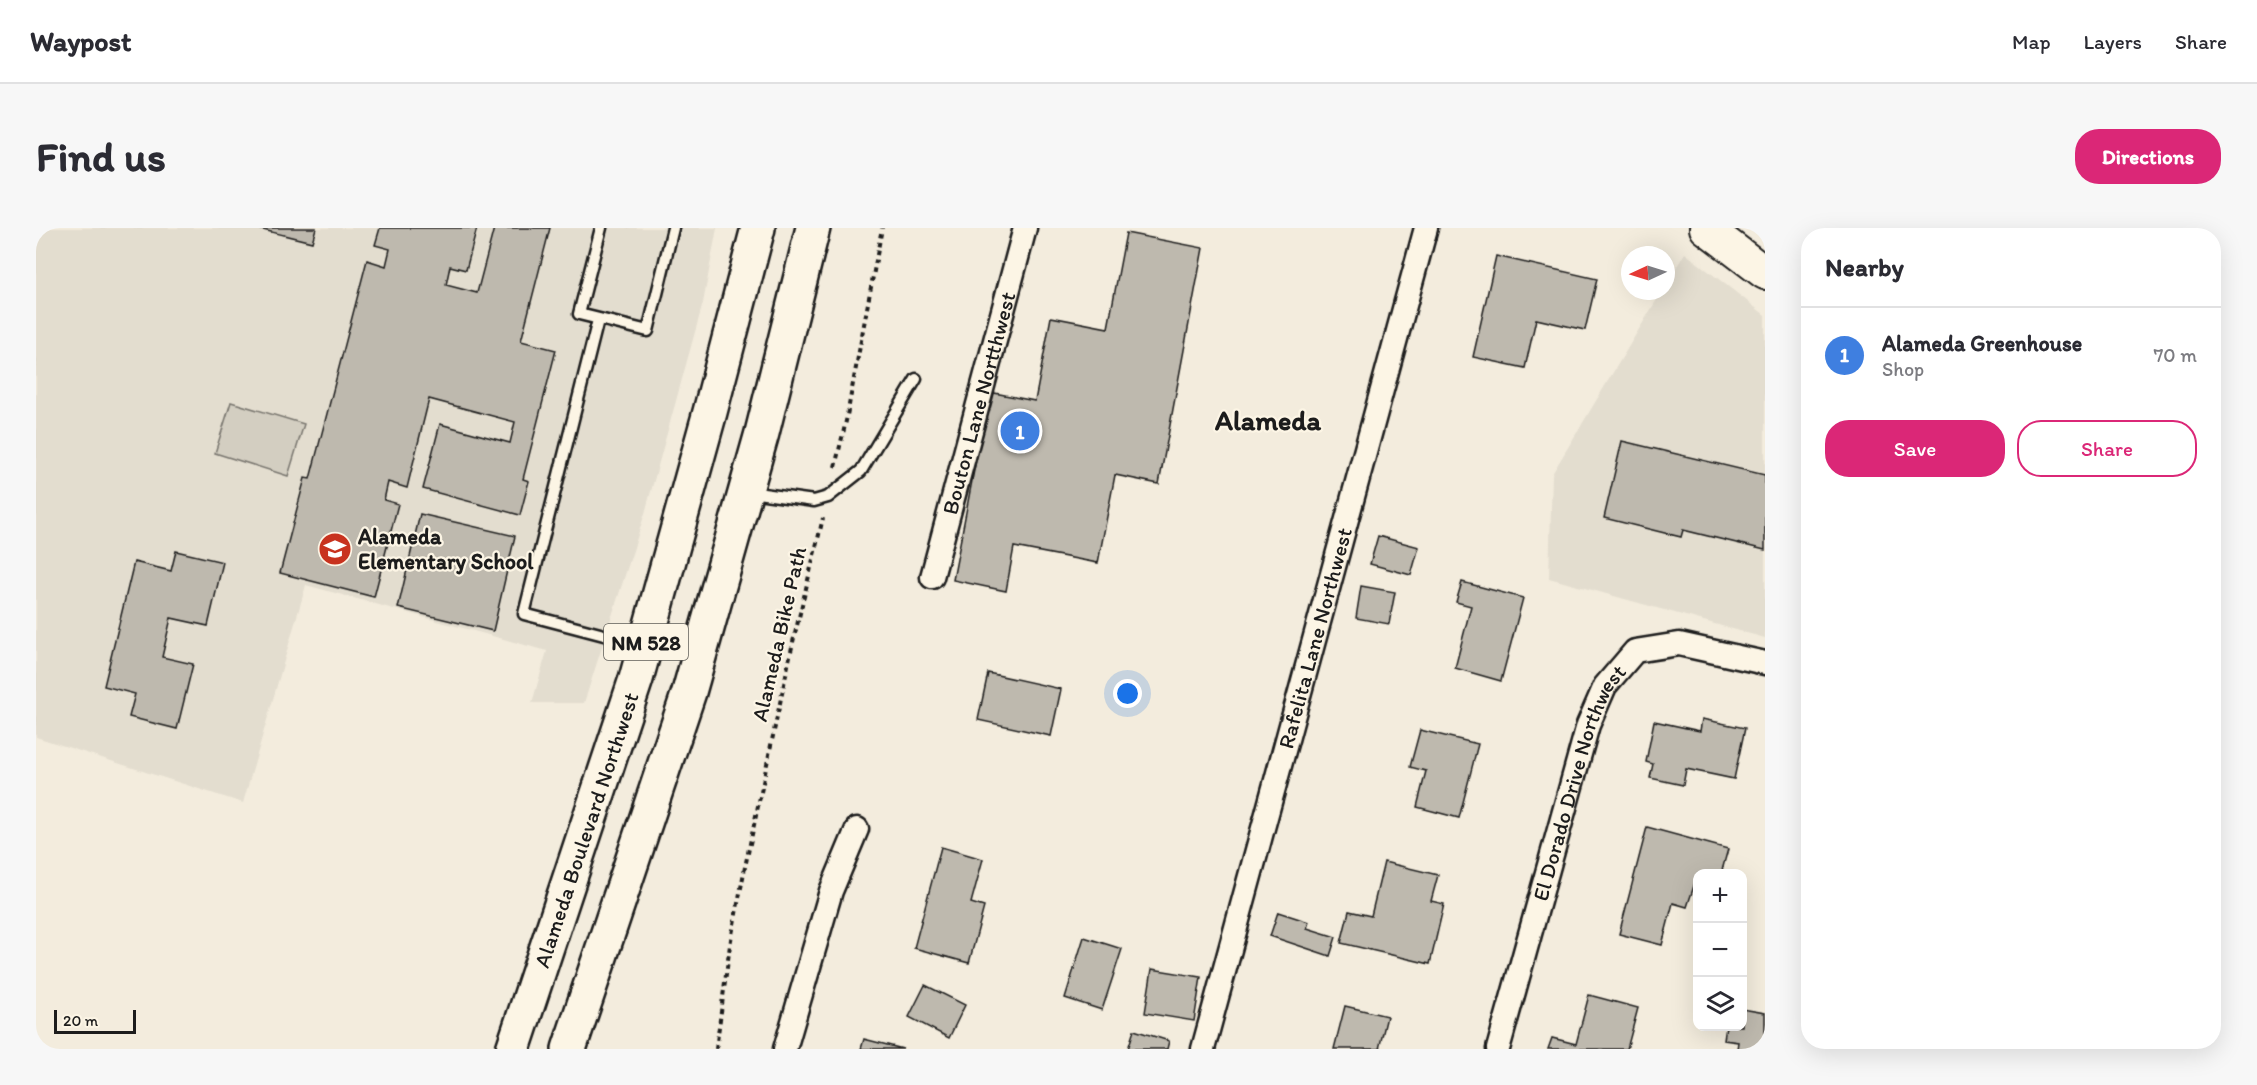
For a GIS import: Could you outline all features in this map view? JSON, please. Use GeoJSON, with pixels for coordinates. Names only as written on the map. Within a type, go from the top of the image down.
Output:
{"type":"FeatureCollection","features":[{"type":"Feature","properties":{"kind":"main road","name":"Alameda Boulevard Northwest"},"geometry":{"type":"LineString","coordinates":[[513,1049],[645,646],[758,228]]}},
{"type":"Feature","properties":{"kind":"main road","name":"NM 528"},"geometry":{"type":"LineString","coordinates":[[569,1049],[689,692],[762,434],[813,228]]}},
{"type":"Feature","properties":{"kind":"main road"},"geometry":{"type":"LineString","coordinates":[[1706,228],[1765,273]]}},
{"type":"Feature","properties":{"kind":"street","name":"Bouton Lane Nortthwest"},"geometry":{"type":"LineString","coordinates":[[932,577],[1025,228]]}},
{"type":"Feature","properties":{"kind":"street","name":"Rafelita Lane Northwest"},"geometry":{"type":"LineString","coordinates":[[1203,1049],[1426,228]]}},
{"type":"Feature","properties":{"kind":"street","name":"El Dorado Drive Northwest"},"geometry":{"type":"LineString","coordinates":[[1498,1049],[1588,725],[1605,686],[1635,651],[1679,644],[1765,663]]}},
{"type":"Feature","properties":{"kind":"street"},"geometry":{"type":"LineString","coordinates":[[785,1049],[831,891],[857,830]]}},
{"type":"Feature","properties":{"kind":"lane"},"geometry":{"type":"LineString","coordinates":[[601,228],[579,314],[648,331],[673,228]]}},
{"type":"Feature","properties":{"kind":"lane"},"geometry":{"type":"LineString","coordinates":[[598,320],[524,614],[645,646]]}},
{"type":"Feature","properties":{"kind":"lane"},"geometry":{"type":"LineString","coordinates":[[746,491],[814,501],[828,497],[861,471],[916,379]]}},
{"type":"Feature","properties":{"kind":"path","name":"Alameda Bike Path"},"geometry":{"type":"LineString","coordinates":[[716,1049],[730,945],[745,867],[793,642],[846,422],[882,228]]}},
{"type":"Feature","properties":{"kind":"shaded area","name":"Alameda Elementary School"},"geometry":{"type":"Polygon","coordinates":[[[36,228],[717,228],[703,303],[645,513],[584,703],[532,703],[547,651],[306,585],[243,803],[36,737],[36,228]]]}},
{"type":"Feature","properties":{"kind":"shaded area"},"geometry":{"type":"Polygon","coordinates":[[[1685,253],[1765,315],[1765,638],[1549,578],[1552,474],[1657,300],[1675,300],[1675,269],[1685,253]]]}},
{"type":"Feature","properties":{"kind":"shaded area"},"geometry":{"type":"Polygon","coordinates":[[[231,402],[304,424],[288,476],[215,453],[231,402]]]}},
{"type":"Feature","properties":{"kind":"building"},"geometry":{"type":"Polygon","coordinates":[[[255,228],[316,228],[312,242],[255,228]]]}},
{"type":"Feature","properties":{"kind":"building"},"geometry":{"type":"Polygon","coordinates":[[[380,228],[477,228],[466,270],[450,266],[446,285],[477,293],[494,228],[550,228],[521,341],[556,350],[523,479],[529,481],[520,515],[423,489],[440,424],[510,443],[515,422],[429,399],[407,488],[388,482],[384,500],[398,504],[374,597],[280,573],[305,478],[310,479],[367,260],[386,266],[390,249],[375,245],[380,228]]]}},
{"type":"Feature","properties":{"kind":"building"},"geometry":{"type":"Polygon","coordinates":[[[1126,233],[1203,248],[1159,484],[1115,475],[1098,563],[1014,547],[1006,591],[953,580],[989,392],[1035,401],[1051,317],[1108,328],[1126,233]]]}},
{"type":"Feature","properties":{"kind":"building"},"geometry":{"type":"Polygon","coordinates":[[[1496,256],[1597,279],[1585,330],[1536,319],[1525,368],[1473,357],[1496,256]]]}},
{"type":"Feature","properties":{"kind":"building"},"geometry":{"type":"Polygon","coordinates":[[[1622,441],[1765,475],[1765,550],[1683,530],[1681,537],[1604,518],[1622,441]]]}},
{"type":"Feature","properties":{"kind":"building"},"geometry":{"type":"Polygon","coordinates":[[[420,514],[515,536],[493,631],[398,608],[420,514]]]}},
{"type":"Feature","properties":{"kind":"building"},"geometry":{"type":"Polygon","coordinates":[[[1378,536],[1419,547],[1411,575],[1370,564],[1378,536]]]}},
{"type":"Feature","properties":{"kind":"building"},"geometry":{"type":"Polygon","coordinates":[[[176,551],[223,562],[208,626],[171,618],[162,657],[193,664],[177,729],[129,717],[135,694],[104,686],[134,562],[171,571],[176,551]]]}},
{"type":"Feature","properties":{"kind":"building"},"geometry":{"type":"Polygon","coordinates":[[[1462,582],[1523,598],[1501,681],[1455,668],[1471,606],[1456,602],[1462,582]]]}},
{"type":"Feature","properties":{"kind":"building"},"geometry":{"type":"Polygon","coordinates":[[[1361,586],[1395,592],[1389,624],[1356,618],[1361,586]]]}},
{"type":"Feature","properties":{"kind":"building"},"geometry":{"type":"Polygon","coordinates":[[[988,673],[1061,689],[1051,736],[978,720],[988,673]]]}},
{"type":"Feature","properties":{"kind":"building"},"geometry":{"type":"Polygon","coordinates":[[[1702,719],[1745,728],[1734,779],[1686,769],[1683,785],[1650,778],[1653,764],[1646,762],[1654,721],[1700,731],[1702,719]]]}},
{"type":"Feature","properties":{"kind":"building"},"geometry":{"type":"Polygon","coordinates":[[[1420,730],[1478,744],[1459,818],[1417,807],[1426,771],[1410,767],[1420,730]]]}},
{"type":"Feature","properties":{"kind":"building"},"geometry":{"type":"Polygon","coordinates":[[[1647,827],[1728,849],[1722,869],[1693,869],[1693,889],[1687,907],[1673,903],[1662,945],[1619,934],[1647,827]]]}},
{"type":"Feature","properties":{"kind":"building"},"geometry":{"type":"Polygon","coordinates":[[[941,847],[983,859],[971,903],[984,907],[969,963],[914,948],[941,847]]]}},
{"type":"Feature","properties":{"kind":"building"},"geometry":{"type":"Polygon","coordinates":[[[1384,862],[1438,875],[1431,901],[1444,904],[1430,964],[1341,943],[1349,911],[1371,916],[1384,862]]]}},
{"type":"Feature","properties":{"kind":"building"},"geometry":{"type":"Polygon","coordinates":[[[1278,912],[1309,922],[1307,928],[1336,937],[1330,956],[1270,936],[1278,912]]]}},
{"type":"Feature","properties":{"kind":"building"},"geometry":{"type":"Polygon","coordinates":[[[1084,937],[1122,949],[1102,1010],[1065,998],[1084,937]]]}},
{"type":"Feature","properties":{"kind":"building"},"geometry":{"type":"Polygon","coordinates":[[[1152,969],[1201,977],[1194,1021],[1145,1013],[1152,969]]]}},
{"type":"Feature","properties":{"kind":"building"},"geometry":{"type":"Polygon","coordinates":[[[925,985],[965,1005],[949,1038],[909,1017],[925,985]]]}},
{"type":"Feature","properties":{"kind":"building"},"geometry":{"type":"Polygon","coordinates":[[[1589,995],[1638,1008],[1627,1049],[1548,1049],[1552,1038],[1576,1044],[1589,995]]]}},
{"type":"Feature","properties":{"kind":"building"},"geometry":{"type":"Polygon","coordinates":[[[1345,1006],[1387,1016],[1379,1049],[1334,1049],[1345,1006]]]}},
{"type":"Feature","properties":{"kind":"building"},"geometry":{"type":"Polygon","coordinates":[[[1747,1010],[1765,1013],[1765,1049],[1737,1049],[1738,1042],[1724,1040],[1725,1031],[1747,1031],[1747,1010]]]}},
{"type":"Feature","properties":{"kind":"building"},"geometry":{"type":"Polygon","coordinates":[[[1134,1030],[1169,1041],[1167,1049],[1128,1049],[1134,1030]]]}},
{"type":"Feature","properties":{"kind":"building"},"geometry":{"type":"Polygon","coordinates":[[[864,1039],[903,1049],[861,1049],[864,1039]]]}},
{"type":"Feature","properties":{"kind":"place","name":"Alameda Greenhouse"},"geometry":{"type":"Point","coordinates":[1020,431]}},
{"type":"Feature","properties":{"kind":"place","name":"Alameda Elementary School"},"geometry":{"type":"Point","coordinates":[335,549]}},
{"type":"Feature","properties":{"kind":"district","name":"Alameda"},"geometry":{"type":"Point","coordinates":[1268,420]}}]}
